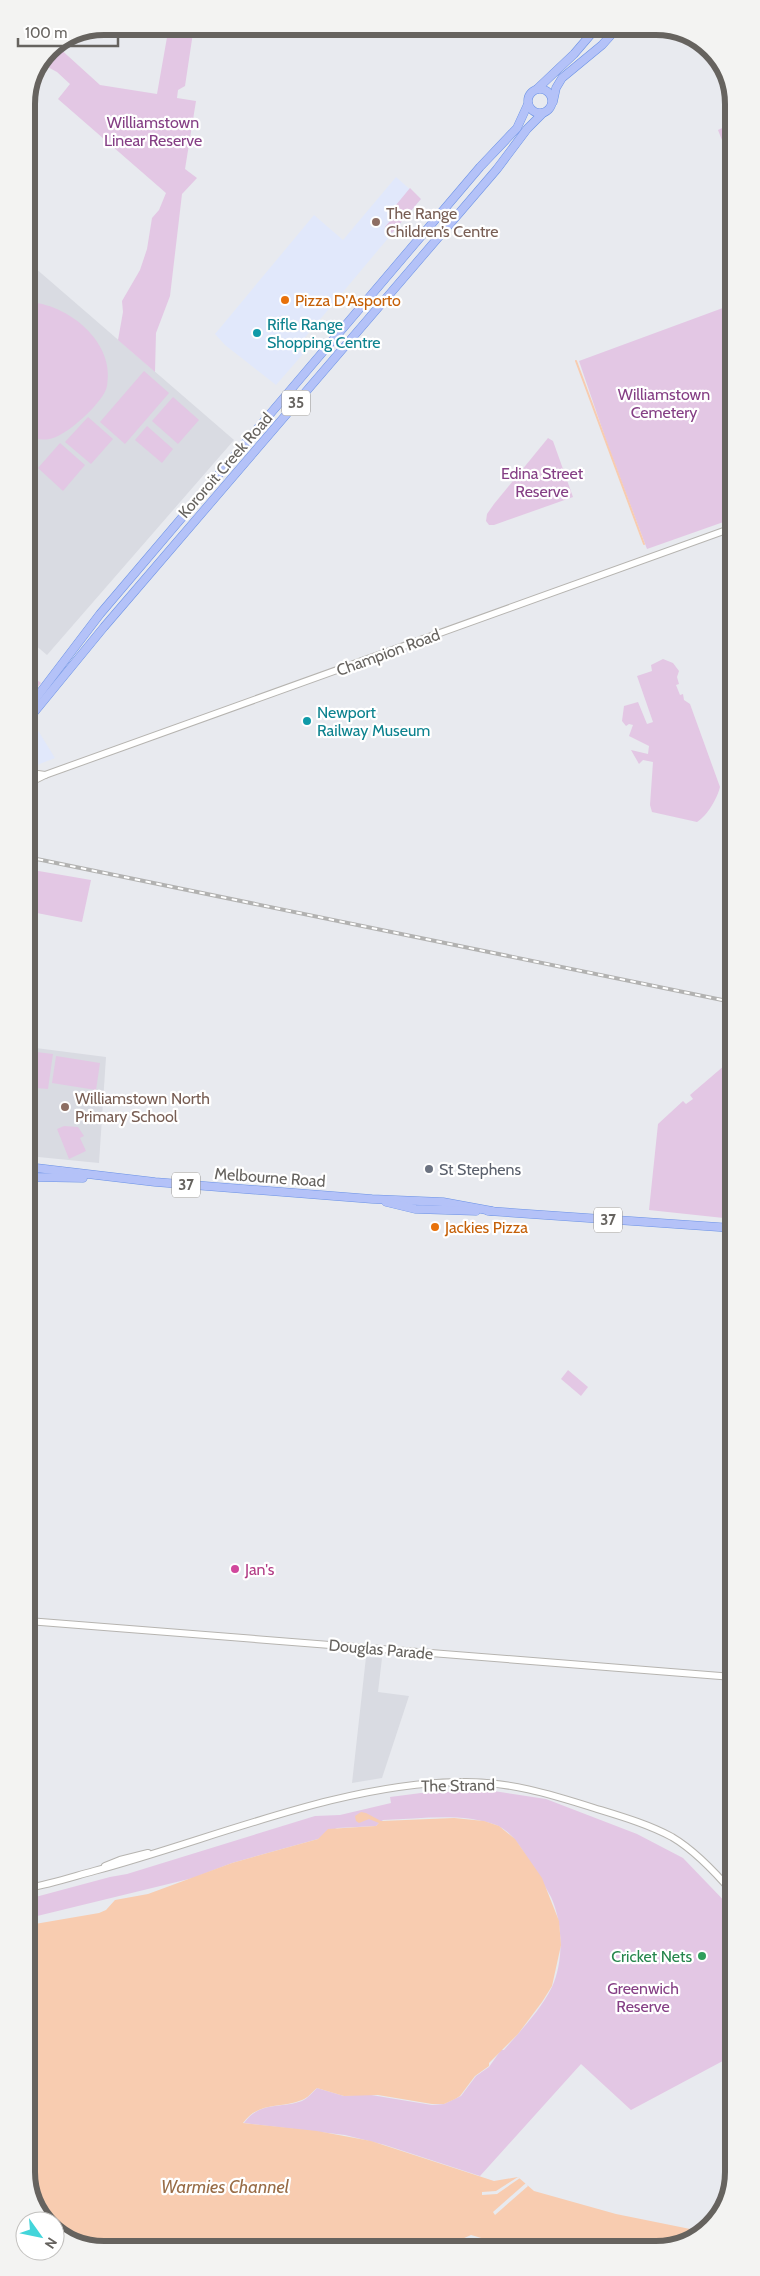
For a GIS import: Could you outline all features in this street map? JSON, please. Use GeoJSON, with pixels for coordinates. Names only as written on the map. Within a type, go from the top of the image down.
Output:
{"type":"FeatureCollection","features":[{"type":"Feature","properties":{"kind":"main road","name":"35"},"geometry":{"type":"LineString","coordinates":[[528,104],[529,96],[574,54],[590,35]]}},
{"type":"Feature","properties":{"kind":"main road","name":"35"},"geometry":{"type":"LineString","coordinates":[[543,114],[550,109],[556,88],[562,78],[602,45],[611,35]]}},
{"type":"Feature","properties":{"kind":"main road"},"geometry":{"type":"LineString","coordinates":[[537,90],[547,91],[553,102]]}},
{"type":"Feature","properties":{"kind":"main road"},"geometry":{"type":"LineString","coordinates":[[528,104],[534,112],[543,114]]}},
{"type":"Feature","properties":{"kind":"main road","name":"Kororoit Creek Road"},"geometry":{"type":"LineString","coordinates":[[35,699],[93,623],[480,167],[517,128],[528,104]]}},
{"type":"Feature","properties":{"kind":"main road","name":"Kororoit Creek Road"},"geometry":{"type":"LineString","coordinates":[[35,711],[104,627],[503,162],[533,123],[543,114]]}},
{"type":"Feature","properties":{"kind":"main road"},"geometry":{"type":"LineString","coordinates":[[319,357],[338,354]]}},
{"type":"Feature","properties":{"kind":"main road"},"geometry":{"type":"LineString","coordinates":[[93,623],[104,627]]}},
{"type":"Feature","properties":{"kind":"main road","name":"Melbourne Road"},"geometry":{"type":"LineString","coordinates":[[35,1168],[107,1177],[372,1199],[411,1199],[448,1202],[492,1211],[725,1229]]}},
{"type":"Feature","properties":{"kind":"main road","name":"Melbourne Road"},"geometry":{"type":"LineString","coordinates":[[35,1178],[107,1177]]}},
{"type":"Feature","properties":{"kind":"street","name":"Champion Road"},"geometry":{"type":"LineString","coordinates":[[35,780],[725,531]]}},
{"type":"Feature","properties":{"kind":"street","name":"Champion Road"},"geometry":{"type":"LineString","coordinates":[[35,775],[44,776]]}},
{"type":"Feature","properties":{"kind":"street","name":"Douglas Parade"},"geometry":{"type":"LineString","coordinates":[[35,1622],[725,1676]]}},
{"type":"Feature","properties":{"kind":"street","name":"The Strand"},"geometry":{"type":"LineString","coordinates":[[35,1886],[95,1871],[315,1805],[378,1791],[460,1782],[490,1783],[532,1789],[556,1795],[654,1829],[672,1837],[690,1850],[725,1884]]}},
{"type":"Feature","properties":{"kind":"street","name":"The Strand"},"geometry":{"type":"LineString","coordinates":[[134,1858],[143,1854],[160,1852]]}},
{"type":"Feature","properties":{"kind":"shaded area"},"geometry":{"type":"Polygon","coordinates":[[[396,177],[421,199],[296,348],[303,354],[276,385],[225,345],[215,334],[314,215],[343,240],[396,177]]]}},
{"type":"Feature","properties":{"kind":"shaded area"},"geometry":{"type":"Polygon","coordinates":[[[35,268],[234,440],[47,655],[35,645],[35,268]]]}},
{"type":"Feature","properties":{"kind":"shaded area"},"geometry":{"type":"Polygon","coordinates":[[[35,726],[55,758],[35,766],[35,726]]]}},
{"type":"Feature","properties":{"kind":"shaded area","name":"Williamstown North Primary School"},"geometry":{"type":"Polygon","coordinates":[[[35,1048],[106,1057],[99,1163],[35,1157],[35,1048]]]}},
{"type":"Feature","properties":{"kind":"shaded area"},"geometry":{"type":"Polygon","coordinates":[[[366,1657],[382,1658],[378,1692],[409,1696],[382,1778],[352,1783],[366,1657]]]}},
{"type":"Feature","properties":{"kind":"green space","name":"Williamstown Linear Reserve"},"geometry":{"type":"Polygon","coordinates":[[[167,35],[193,35],[185,86],[178,90],[177,98],[196,101],[185,169],[197,178],[182,194],[170,296],[156,333],[155,372],[118,340],[123,312],[122,301],[140,270],[147,249],[152,218],[159,210],[166,193],[58,99],[70,84],[57,72],[47,67],[55,55],[62,50],[100,85],[157,94],[167,35]]]}},
{"type":"Feature","properties":{"kind":"green space"},"geometry":{"type":"Polygon","coordinates":[[[725,127],[725,148],[718,130],[725,127]]]}},
{"type":"Feature","properties":{"kind":"green space"},"geometry":{"type":"Polygon","coordinates":[[[410,188],[421,199],[392,233],[385,227],[400,209],[396,205],[410,188]]]}},
{"type":"Feature","properties":{"kind":"green space"},"geometry":{"type":"Polygon","coordinates":[[[35,303],[58,309],[72,317],[85,328],[96,340],[104,354],[108,370],[107,386],[93,408],[76,424],[60,435],[50,439],[35,438],[35,303]]]}},
{"type":"Feature","properties":{"kind":"green space","name":"Williamstown Cemetery"},"geometry":{"type":"Polygon","coordinates":[[[725,307],[725,521],[647,549],[607,443],[579,361],[725,307]]]}},
{"type":"Feature","properties":{"kind":"green space"},"geometry":{"type":"Polygon","coordinates":[[[144,371],[169,393],[125,444],[100,422],[144,371]]]}},
{"type":"Feature","properties":{"kind":"green space"},"geometry":{"type":"Polygon","coordinates":[[[173,397],[199,420],[178,444],[152,421],[173,397]]]}},
{"type":"Feature","properties":{"kind":"green space"},"geometry":{"type":"Polygon","coordinates":[[[88,417],[113,439],[91,464],[65,442],[88,417]]]}},
{"type":"Feature","properties":{"kind":"green space"},"geometry":{"type":"Polygon","coordinates":[[[147,426],[173,449],[162,463],[135,440],[147,426]]]}},
{"type":"Feature","properties":{"kind":"green space","name":"Edina Street Reserve"},"geometry":{"type":"Polygon","coordinates":[[[548,438],[553,441],[573,497],[494,525],[489,525],[486,521],[487,514],[548,438]]]}},
{"type":"Feature","properties":{"kind":"green space"},"geometry":{"type":"Polygon","coordinates":[[[60,443],[85,465],[63,491],[38,468],[60,443]]]}},
{"type":"Feature","properties":{"kind":"green space"},"geometry":{"type":"Polygon","coordinates":[[[663,659],[673,663],[679,671],[677,677],[679,684],[676,685],[680,695],[683,694],[684,700],[690,704],[720,787],[711,807],[697,822],[652,812],[650,805],[653,762],[643,760],[639,764],[631,750],[648,754],[649,746],[629,736],[633,725],[629,724],[626,726],[622,721],[624,706],[638,702],[647,724],[653,722],[637,676],[652,671],[651,665],[663,659]]]}},
{"type":"Feature","properties":{"kind":"green space"},"geometry":{"type":"Polygon","coordinates":[[[35,678],[41,683],[35,690],[35,678]]]}},
{"type":"Feature","properties":{"kind":"green space"},"geometry":{"type":"Polygon","coordinates":[[[35,870],[91,880],[82,922],[35,913],[35,870]]]}},
{"type":"Feature","properties":{"kind":"green space"},"geometry":{"type":"Polygon","coordinates":[[[35,1052],[53,1054],[48,1089],[36,1088],[35,1052]]]}},
{"type":"Feature","properties":{"kind":"green space"},"geometry":{"type":"Polygon","coordinates":[[[56,1056],[100,1063],[96,1090],[52,1083],[56,1056]]]}},
{"type":"Feature","properties":{"kind":"green space"},"geometry":{"type":"Polygon","coordinates":[[[725,1065],[725,1218],[649,1210],[658,1124],[683,1101],[686,1104],[693,1099],[690,1095],[725,1065]]]}},
{"type":"Feature","properties":{"kind":"green space"},"geometry":{"type":"Polygon","coordinates":[[[64,1126],[78,1127],[84,1136],[80,1138],[86,1151],[69,1159],[57,1129],[64,1126]]]}},
{"type":"Feature","properties":{"kind":"green space"},"geometry":{"type":"Polygon","coordinates":[[[568,1370],[588,1387],[581,1396],[561,1379],[568,1370]]]}},
{"type":"Feature","properties":{"kind":"green space","name":"Greenwich Reserve"},"geometry":{"type":"Polygon","coordinates":[[[487,1790],[546,1799],[637,1834],[683,1858],[725,1902],[725,2060],[631,2110],[581,2064],[480,2176],[385,2145],[345,2135],[244,2123],[250,2116],[263,2108],[302,2101],[317,2088],[344,2096],[365,2094],[432,2105],[444,2104],[461,2096],[476,2076],[489,2067],[501,2050],[504,2050],[536,2012],[552,1987],[559,1966],[560,1930],[555,1907],[547,1890],[513,1838],[502,1828],[483,1821],[440,1817],[383,1820],[376,1826],[337,1828],[318,1839],[232,1863],[193,1878],[35,1917],[35,1897],[127,1874],[315,1816],[340,1815],[391,1803],[390,1797],[421,1793],[487,1790]]]}},
{"type":"Feature","properties":{"kind":"water","name":"Warmies Channel"},"geometry":{"type":"Polygon","coordinates":[[[361,1812],[381,1821],[454,1818],[484,1821],[499,1826],[515,1839],[542,1878],[559,1921],[561,1945],[552,1986],[518,2034],[489,2063],[489,2066],[475,2076],[460,2096],[444,2104],[432,2104],[378,2095],[344,2096],[317,2088],[302,2100],[256,2111],[243,2123],[317,2131],[371,2141],[494,2181],[518,2177],[534,2191],[616,2214],[693,2230],[674,2239],[656,2241],[492,2241],[471,2235],[461,2241],[99,2241],[86,2239],[65,2228],[65,2211],[48,2211],[37,2190],[35,2172],[35,1924],[99,1913],[106,1910],[115,1900],[148,1894],[232,1863],[318,1839],[328,1829],[376,1826],[379,1823],[369,1819],[359,1823],[356,1821],[355,1816],[361,1812]]]}},
{"type":"Feature","properties":{"kind":"pier"},"geometry":{"type":"Polygon","coordinates":[[[518,2177],[520,2178],[497,2194],[482,2195],[482,2192],[496,2191],[518,2177]]]}},
{"type":"Feature","properties":{"kind":"pier"},"geometry":{"type":"Polygon","coordinates":[[[526,2183],[528,2186],[495,2215],[493,2212],[526,2183]]]}},
{"type":"Feature","properties":{"kind":"waterway"},"geometry":{"type":"LineString","coordinates":[[576,361],[644,544]]}},
{"type":"Feature","properties":{"kind":"railway"},"geometry":{"type":"LineString","coordinates":[[35,859],[725,1001]]}},
{"type":"Feature","properties":{"kind":"place","name":"The Range Children’s Centre"},"geometry":{"type":"Point","coordinates":[376,222]}},
{"type":"Feature","properties":{"kind":"place","name":"Pizza D'Asporto"},"geometry":{"type":"Point","coordinates":[285,300]}},
{"type":"Feature","properties":{"kind":"place","name":"Rifle Range Shopping Centre"},"geometry":{"type":"Point","coordinates":[257,333]}},
{"type":"Feature","properties":{"kind":"place","name":"Newport Railway Museum"},"geometry":{"type":"Point","coordinates":[307,721]}},
{"type":"Feature","properties":{"kind":"place","name":"Williamstown North Primary School"},"geometry":{"type":"Point","coordinates":[65,1107]}},
{"type":"Feature","properties":{"kind":"place","name":"St Stephens"},"geometry":{"type":"Point","coordinates":[429,1169]}},
{"type":"Feature","properties":{"kind":"place","name":"Jackies Pizza"},"geometry":{"type":"Point","coordinates":[435,1227]}},
{"type":"Feature","properties":{"kind":"place","name":"Jan's"},"geometry":{"type":"Point","coordinates":[235,1569]}},
{"type":"Feature","properties":{"kind":"place","name":"Cricket Nets"},"geometry":{"type":"Point","coordinates":[702,1956]}}]}
